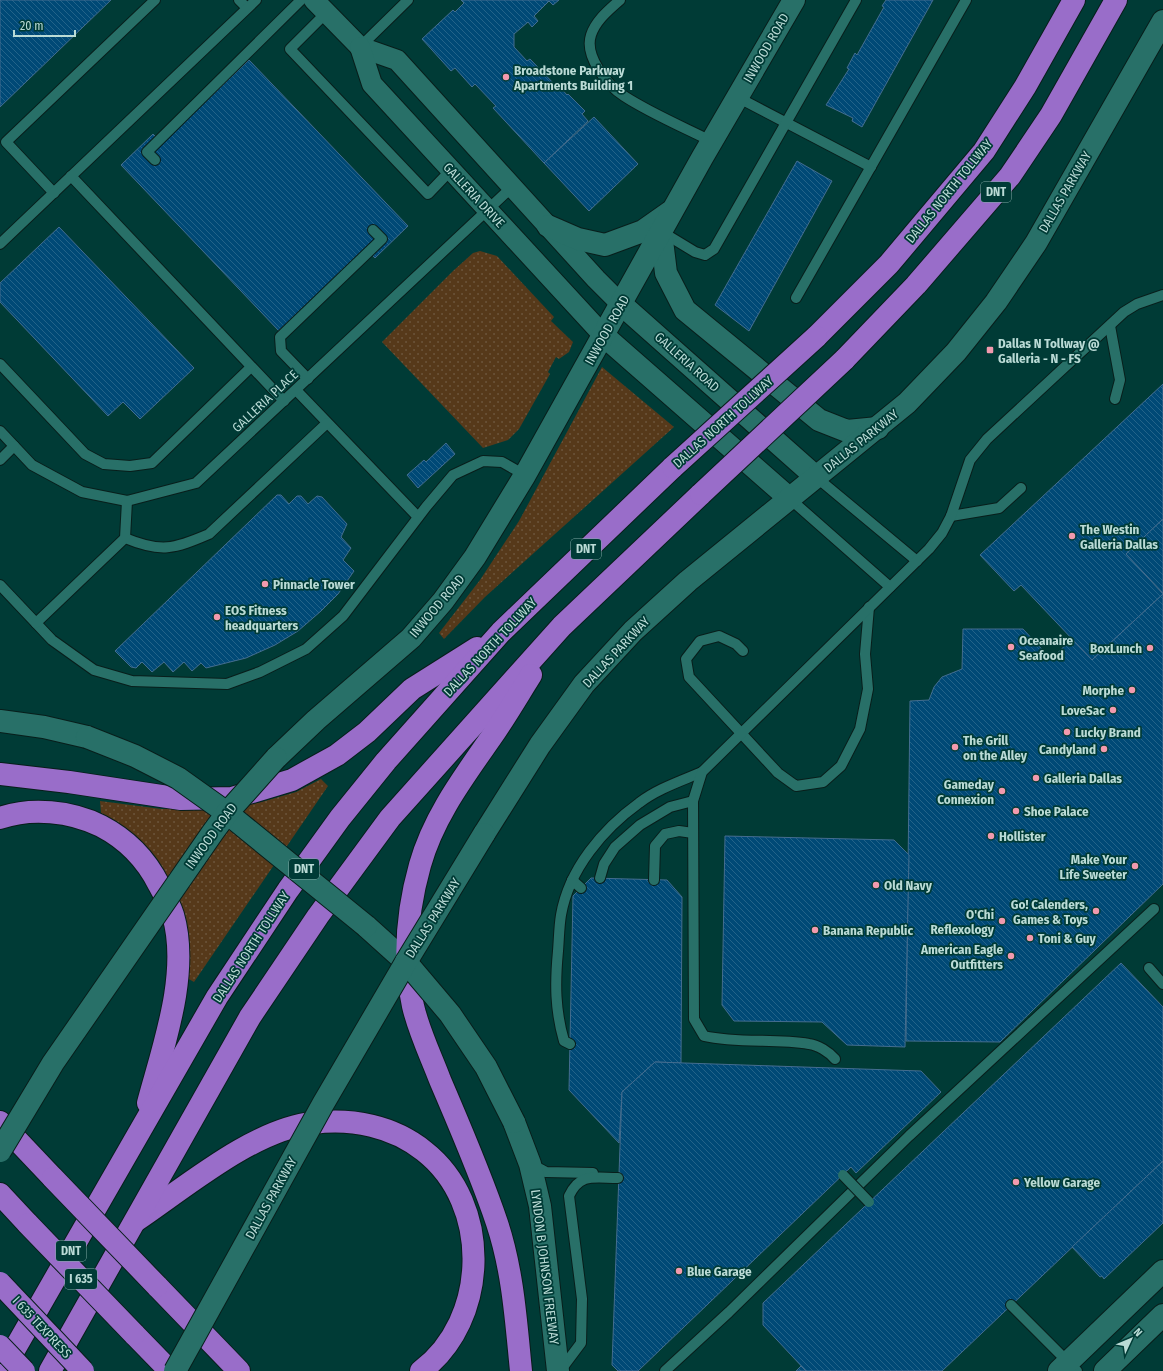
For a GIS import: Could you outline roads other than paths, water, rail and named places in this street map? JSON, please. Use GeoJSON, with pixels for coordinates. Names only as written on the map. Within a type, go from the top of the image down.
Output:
{"type":"FeatureCollection","features":[{"type":"Feature","properties":{"kind":"highway","name":"DALLAS NORTH TOLLWAY"},"geometry":{"type":"LineString","coordinates":[[2,1371],[217,997],[288,890],[340,818],[386,760],[502,632],[673,467],[816,337],[889,264],[984,151],[1025,87],[1074,0]]}},
{"type":"Feature","properties":{"kind":"highway","name":"DNT"},"geometry":{"type":"LineString","coordinates":[[50,1371],[250,1017],[318,916],[390,818],[562,626],[700,494],[844,360],[916,285],[1010,176],[1051,115],[1116,0]]}},
{"type":"Feature","properties":{"kind":"highway"},"geometry":{"type":"LineString","coordinates":[[521,1371],[513,1293],[506,1257],[497,1224],[425,1042],[414,1007],[408,964],[407,936],[412,900],[420,864],[442,813],[562,626]]}},
{"type":"Feature","properties":{"kind":"highway"},"geometry":{"type":"LineString","coordinates":[[0,774],[69,782],[182,799],[232,798],[292,780],[337,755],[367,732],[412,689],[502,632]]}},
{"type":"Feature","properties":{"kind":"highway"},"geometry":{"type":"LineString","coordinates":[[0,818],[10,814],[33,812],[74,816],[94,823],[115,834],[134,850],[150,867],[162,889],[173,915],[178,945],[177,977],[171,1014],[141,1131]]}},
{"type":"Feature","properties":{"kind":"highway"},"geometry":{"type":"LineString","coordinates":[[132,1224],[258,1139],[283,1130],[312,1123],[345,1121],[372,1125],[400,1135],[425,1151],[446,1173],[461,1199],[470,1225],[474,1256],[472,1286],[465,1313],[448,1343],[429,1365],[421,1371]]}},
{"type":"Feature","properties":{"kind":"highway"},"geometry":{"type":"LineString","coordinates":[[0,1122],[239,1371]]}},
{"type":"Feature","properties":{"kind":"highway","name":"I 635"},"geometry":{"type":"LineString","coordinates":[[0,1194],[170,1371]]}},
{"type":"Feature","properties":{"kind":"highway","name":"I 635 TEXPRESS"},"geometry":{"type":"LineString","coordinates":[[0,1283],[83,1371]]}},
{"type":"Feature","properties":{"kind":"highway"},"geometry":{"type":"LineString","coordinates":[[0,1346],[24,1371]]}},
{"type":"Feature","properties":{"kind":"main road","name":"INWOOD ROAD"},"geometry":{"type":"LineString","coordinates":[[0,1151],[53,1063],[227,813],[285,749],[411,638],[443,601],[475,557],[525,475],[622,304],[711,141],[794,0]]}},
{"type":"Feature","properties":{"kind":"main road","name":"DALLAS PARKWAY"},"geometry":{"type":"LineString","coordinates":[[175,1371],[323,1104],[406,962],[540,745],[584,684],[633,631],[682,586],[789,498],[878,428],[907,403],[956,352],[996,302],[1036,242],[1163,21]]}},
{"type":"Feature","properties":{"kind":"main road"},"geometry":{"type":"LineString","coordinates":[[548,226],[578,239],[605,245],[643,231],[674,209]]}},
{"type":"Feature","properties":{"kind":"main road"},"geometry":{"type":"LineString","coordinates":[[661,232],[666,273],[685,310],[819,420],[847,431],[878,428]]}},
{"type":"Feature","properties":{"kind":"main road","name":"GALLERIA ROAD"},"geometry":{"type":"LineString","coordinates":[[622,304],[816,477]]}},
{"type":"Feature","properties":{"kind":"main road"},"geometry":{"type":"LineString","coordinates":[[604,336],[789,498]]}},
{"type":"Feature","properties":{"kind":"main road","name":"LYNDON B JOHNSON FREEWAY"},"geometry":{"type":"LineString","coordinates":[[0,721],[44,727],[87,737],[135,756],[178,778],[227,813],[366,926],[406,962],[450,1014],[486,1066],[514,1122],[530,1164],[540,1206],[559,1371]]}},
{"type":"Feature","properties":{"kind":"main road"},"geometry":{"type":"LineString","coordinates":[[1068,1368],[1163,1271]]}},
{"type":"Feature","properties":{"kind":"main road"},"geometry":{"type":"LineString","coordinates":[[1105,1371],[1163,1316]]}},
{"type":"Feature","properties":{"kind":"street","name":"GALLERIA DRIVE"},"geometry":{"type":"LineString","coordinates":[[320,6],[360,47],[396,60],[548,226],[622,304]]}},
{"type":"Feature","properties":{"kind":"street","name":"GALLERIA DRIVE"},"geometry":{"type":"LineString","coordinates":[[360,47],[372,84],[604,336]]}},
{"type":"Feature","properties":{"kind":"lane"},"geometry":{"type":"LineString","coordinates":[[54,193],[6,142],[155,0]]}},
{"type":"Feature","properties":{"kind":"lane"},"geometry":{"type":"LineString","coordinates":[[240,0],[247,8]]}},
{"type":"Feature","properties":{"kind":"lane"},"geometry":{"type":"LineString","coordinates":[[0,244],[256,0]]}},
{"type":"Feature","properties":{"kind":"lane"},"geometry":{"type":"LineString","coordinates":[[155,160],[147,152],[301,0]]}},
{"type":"Feature","properties":{"kind":"lane"},"geometry":{"type":"LineString","coordinates":[[360,47],[408,0]]}},
{"type":"Feature","properties":{"kind":"lane"},"geometry":{"type":"LineString","coordinates":[[620,0],[597,22],[590,36],[590,46],[593,60],[601,74],[623,96],[711,141]]}},
{"type":"Feature","properties":{"kind":"lane"},"geometry":{"type":"LineString","coordinates":[[661,232],[695,252],[705,254],[714,249],[856,0]]}},
{"type":"Feature","properties":{"kind":"lane"},"geometry":{"type":"LineString","coordinates":[[796,298],[966,0]]}},
{"type":"Feature","properties":{"kind":"lane"},"geometry":{"type":"LineString","coordinates":[[320,6],[290,49],[428,194],[451,170]]}},
{"type":"Feature","properties":{"kind":"lane"},"geometry":{"type":"LineString","coordinates":[[738,97],[871,167]]}},
{"type":"Feature","properties":{"kind":"lane"},"geometry":{"type":"LineString","coordinates":[[71,176],[284,401]]}},
{"type":"Feature","properties":{"kind":"lane","name":"GALLERIA PLACE"},"geometry":{"type":"LineString","coordinates":[[0,431],[32,465],[82,492],[127,501],[196,484],[512,187]]}},
{"type":"Feature","properties":{"kind":"lane"},"geometry":{"type":"LineString","coordinates":[[308,379],[281,351],[280,337],[382,239],[373,230]]}},
{"type":"Feature","properties":{"kind":"lane"},"geometry":{"type":"LineString","coordinates":[[570,1044],[564,1041],[560,1026],[555,986],[561,914],[572,880],[582,862],[605,831],[640,802],[675,783],[702,772],[890,587],[942,533],[951,516],[970,460],[987,439],[1124,312],[1163,294]]}},
{"type":"Feature","properties":{"kind":"lane"},"geometry":{"type":"LineString","coordinates":[[1152,299],[1163,300]]}},
{"type":"Feature","properties":{"kind":"lane"},"geometry":{"type":"LineString","coordinates":[[1110,326],[1120,380],[1116,399]]}},
{"type":"Feature","properties":{"kind":"lane"},"geometry":{"type":"LineString","coordinates":[[0,364],[85,454],[104,464],[130,466],[152,463],[251,367]]}},
{"type":"Feature","properties":{"kind":"lane"},"geometry":{"type":"LineString","coordinates":[[296,390],[418,517]]}},
{"type":"Feature","properties":{"kind":"lane"},"geometry":{"type":"LineString","coordinates":[[125,538],[144,546],[164,549],[187,543],[209,534],[327,422]]}},
{"type":"Feature","properties":{"kind":"lane"},"geometry":{"type":"LineString","coordinates":[[0,460],[14,446]]}},
{"type":"Feature","properties":{"kind":"lane"},"geometry":{"type":"LineString","coordinates":[[0,585],[52,640],[94,670],[132,681],[227,684],[260,672],[306,649],[343,616],[418,517],[453,475],[483,461],[502,462],[525,475]]}},
{"type":"Feature","properties":{"kind":"lane","name":"GALLERIA ROAD"},"geometry":{"type":"LineString","coordinates":[[816,477],[916,561]]}},
{"type":"Feature","properties":{"kind":"lane"},"geometry":{"type":"LineString","coordinates":[[951,516],[999,508],[1021,488]]}},
{"type":"Feature","properties":{"kind":"lane"},"geometry":{"type":"LineString","coordinates":[[789,498],[890,587]]}},
{"type":"Feature","properties":{"kind":"lane"},"geometry":{"type":"LineString","coordinates":[[36,623],[125,538],[127,501]]}},
{"type":"Feature","properties":{"kind":"lane"},"geometry":{"type":"LineString","coordinates":[[743,651],[736,644],[719,636],[700,641],[686,659],[689,678],[778,773],[796,786],[823,782],[841,766],[860,729],[868,689],[865,654],[869,607]]}},
{"type":"Feature","properties":{"kind":"lane"},"geometry":{"type":"LineString","coordinates":[[702,772],[693,801],[694,1019],[704,1036],[724,1041],[810,1044],[830,1053],[835,1059]]}},
{"type":"Feature","properties":{"kind":"lane"},"geometry":{"type":"LineString","coordinates":[[600,878],[604,864],[615,846],[635,830],[670,808],[693,801]]}},
{"type":"Feature","properties":{"kind":"lane"},"geometry":{"type":"LineString","coordinates":[[654,880],[655,846],[665,834],[679,831],[694,833]]}},
{"type":"Feature","properties":{"kind":"lane"},"geometry":{"type":"LineString","coordinates":[[572,880],[581,888]]}},
{"type":"Feature","properties":{"kind":"lane"},"geometry":{"type":"LineString","coordinates":[[664,1371],[729,1312],[908,1134],[1154,909]]}},
{"type":"Feature","properties":{"kind":"lane"},"geometry":{"type":"LineString","coordinates":[[1148,968],[1163,984]]}},
{"type":"Feature","properties":{"kind":"lane"},"geometry":{"type":"LineString","coordinates":[[530,1164],[546,1172],[619,1176],[586,1178],[574,1186],[569,1196],[582,1299],[581,1343],[559,1371]]}},
{"type":"Feature","properties":{"kind":"lane"},"geometry":{"type":"LineString","coordinates":[[843,1175],[869,1202]]}},
{"type":"Feature","properties":{"kind":"lane"},"geometry":{"type":"LineString","coordinates":[[1011,1305],[1068,1368]]}},
{"type":"Feature","properties":{"kind":"place","name":"Broadstone Parkway Apartments Building 1"},"geometry":{"type":"Point","coordinates":[506,77]}},
{"type":"Feature","properties":{"kind":"place","name":"Dallas N Tollway @ Galleria - N - FS"},"geometry":{"type":"Point","coordinates":[990,350]}},
{"type":"Feature","properties":{"kind":"place","name":"The Westin Galleria Dallas"},"geometry":{"type":"Point","coordinates":[1072,536]}},
{"type":"Feature","properties":{"kind":"place","name":"Pinnacle Tower"},"geometry":{"type":"Point","coordinates":[265,584]}},
{"type":"Feature","properties":{"kind":"place","name":"EOS Fitness headquarters"},"geometry":{"type":"Point","coordinates":[217,617]}},
{"type":"Feature","properties":{"kind":"place","name":"Oceanaire Seafood"},"geometry":{"type":"Point","coordinates":[1011,647]}},
{"type":"Feature","properties":{"kind":"place","name":"BoxLunch"},"geometry":{"type":"Point","coordinates":[1150,648]}},
{"type":"Feature","properties":{"kind":"place","name":"Morphe"},"geometry":{"type":"Point","coordinates":[1132,690]}},
{"type":"Feature","properties":{"kind":"place","name":"LoveSac"},"geometry":{"type":"Point","coordinates":[1113,710]}},
{"type":"Feature","properties":{"kind":"place","name":"Lucky Brand"},"geometry":{"type":"Point","coordinates":[1067,732]}},
{"type":"Feature","properties":{"kind":"place","name":"The Grill on the Alley"},"geometry":{"type":"Point","coordinates":[955,747]}},
{"type":"Feature","properties":{"kind":"place","name":"Candyland"},"geometry":{"type":"Point","coordinates":[1104,749]}},
{"type":"Feature","properties":{"kind":"place","name":"Galleria Dallas"},"geometry":{"type":"Point","coordinates":[1036,778]}},
{"type":"Feature","properties":{"kind":"place","name":"Gameday Connexion"},"geometry":{"type":"Point","coordinates":[1002,791]}},
{"type":"Feature","properties":{"kind":"place","name":"Shoe Palace"},"geometry":{"type":"Point","coordinates":[1016,811]}},
{"type":"Feature","properties":{"kind":"place","name":"Hollister"},"geometry":{"type":"Point","coordinates":[991,836]}},
{"type":"Feature","properties":{"kind":"place","name":"Make Your Life Sweeter"},"geometry":{"type":"Point","coordinates":[1135,866]}},
{"type":"Feature","properties":{"kind":"place","name":"Old Navy"},"geometry":{"type":"Point","coordinates":[876,885]}},
{"type":"Feature","properties":{"kind":"place","name":"Go! Calenders, Games & Toys"},"geometry":{"type":"Point","coordinates":[1096,911]}},
{"type":"Feature","properties":{"kind":"place","name":"O'Chi Reflexology"},"geometry":{"type":"Point","coordinates":[1002,921]}},
{"type":"Feature","properties":{"kind":"place","name":"Banana Republic"},"geometry":{"type":"Point","coordinates":[815,930]}},
{"type":"Feature","properties":{"kind":"place","name":"Toni & Guy"},"geometry":{"type":"Point","coordinates":[1030,938]}},
{"type":"Feature","properties":{"kind":"place","name":"American Eagle Outfitters"},"geometry":{"type":"Point","coordinates":[1011,956]}},
{"type":"Feature","properties":{"kind":"place","name":"Yellow Garage"},"geometry":{"type":"Point","coordinates":[1016,1182]}},
{"type":"Feature","properties":{"kind":"place","name":"Blue Garage"},"geometry":{"type":"Point","coordinates":[679,1271]}}]}
